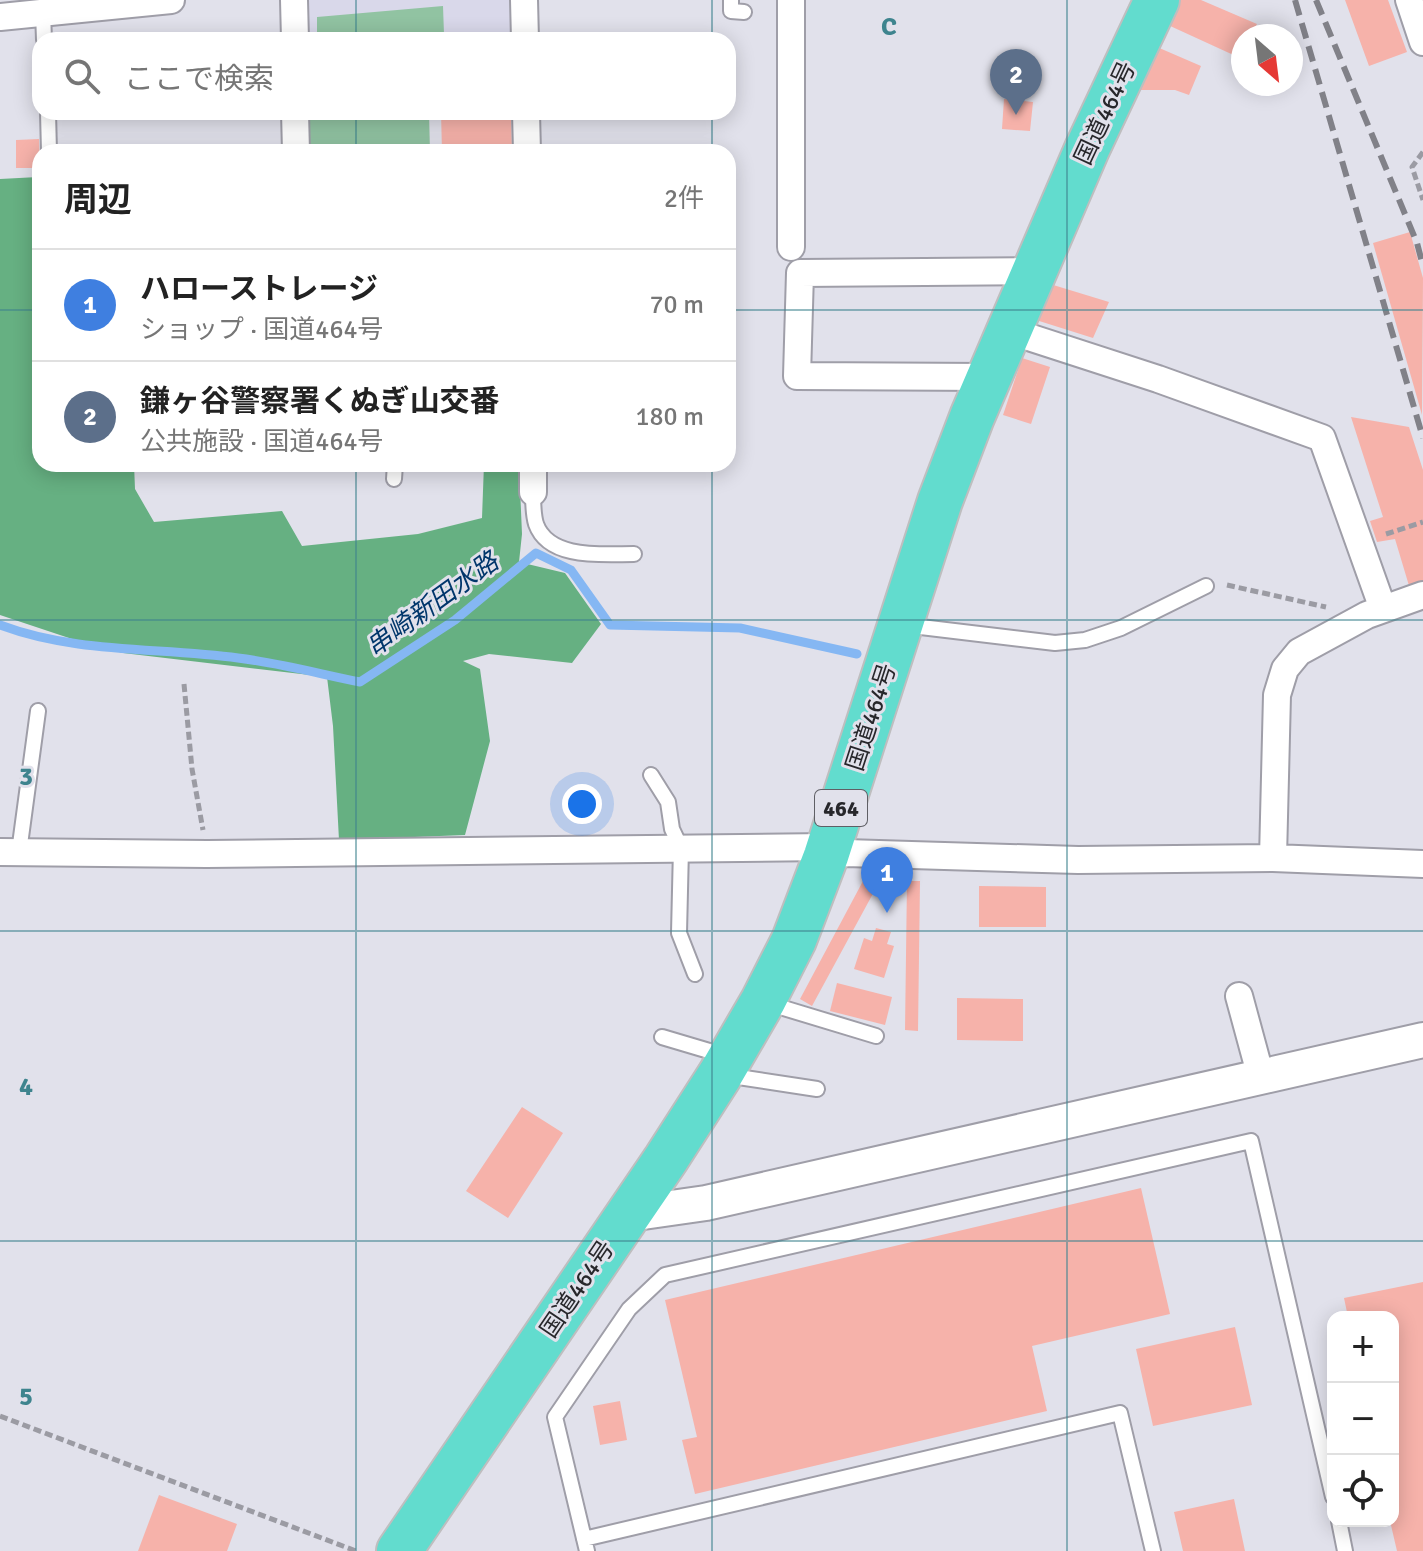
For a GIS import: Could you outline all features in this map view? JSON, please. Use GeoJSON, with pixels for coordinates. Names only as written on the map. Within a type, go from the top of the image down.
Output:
{"type":"FeatureCollection","features":[{"type":"Feature","properties":{"kind":"highway","name":"国道464号"},"geometry":{"type":"LineString","coordinates":[[399,1551],[726,1066],[794,940],[827,851],[940,501],[989,377],[1087,149],[1157,0]]}},
{"type":"Feature","properties":{"kind":"street"},"geometry":{"type":"LineString","coordinates":[[0,17],[85,4],[171,0]]}},
{"type":"Feature","properties":{"kind":"street"},"geometry":{"type":"LineString","coordinates":[[294,0],[295,32]]}},
{"type":"Feature","properties":{"kind":"street"},"geometry":{"type":"LineString","coordinates":[[524,0],[525,32]]}},
{"type":"Feature","properties":{"kind":"street"},"geometry":{"type":"LineString","coordinates":[[791,0],[791,247]]}},
{"type":"Feature","properties":{"kind":"street"},"geometry":{"type":"LineString","coordinates":[[295,120],[296,144]]}},
{"type":"Feature","properties":{"kind":"street"},"geometry":{"type":"LineString","coordinates":[[526,120],[527,144]]}},
{"type":"Feature","properties":{"kind":"street"},"geometry":{"type":"LineString","coordinates":[[989,377],[797,376],[800,273],[1035,271]]}},
{"type":"Feature","properties":{"kind":"street"},"geometry":{"type":"LineString","coordinates":[[1010,331],[1158,379],[1322,438],[1375,612]]}},
{"type":"Feature","properties":{"kind":"street"},"geometry":{"type":"LineString","coordinates":[[533,472],[533,492]]}},
{"type":"Feature","properties":{"kind":"street"},"geometry":{"type":"LineString","coordinates":[[1273,858],[1277,695],[1285,669],[1299,652],[1375,612],[1423,595]]}},
{"type":"Feature","properties":{"kind":"street"},"geometry":{"type":"LineString","coordinates":[[9,852],[207,854],[681,848],[1078,860],[1273,858],[1423,864]]}},
{"type":"Feature","properties":{"kind":"street"},"geometry":{"type":"LineString","coordinates":[[1239,996],[1261,1077]]}},
{"type":"Feature","properties":{"kind":"street"},"geometry":{"type":"LineString","coordinates":[[629,1214],[706,1203],[1423,1040]]}},
{"type":"Feature","properties":{"kind":"lane"},"geometry":{"type":"LineString","coordinates":[[731,0],[731,11],[744,12]]}},
{"type":"Feature","properties":{"kind":"lane"},"geometry":{"type":"LineString","coordinates":[[43,12],[44,32]]}},
{"type":"Feature","properties":{"kind":"lane"},"geometry":{"type":"LineString","coordinates":[[48,120],[49,144]]}},
{"type":"Feature","properties":{"kind":"lane"},"geometry":{"type":"LineString","coordinates":[[533,492],[534,515],[544,538],[585,554],[634,554]]}},
{"type":"Feature","properties":{"kind":"lane"},"geometry":{"type":"LineString","coordinates":[[901,625],[1055,643],[1085,640],[1121,628],[1206,586]]}},
{"type":"Feature","properties":{"kind":"lane"},"geometry":{"type":"LineString","coordinates":[[9,852],[38,711]]}},
{"type":"Feature","properties":{"kind":"lane"},"geometry":{"type":"LineString","coordinates":[[651,775],[668,802],[672,829],[681,848],[679,933],[695,974]]}},
{"type":"Feature","properties":{"kind":"lane"},"geometry":{"type":"LineString","coordinates":[[763,1001],[876,1036]]}},
{"type":"Feature","properties":{"kind":"lane"},"geometry":{"type":"LineString","coordinates":[[662,1037],[726,1066],[817,1089]]}},
{"type":"Feature","properties":{"kind":"lane"},"geometry":{"type":"LineString","coordinates":[[1153,1551],[1120,1413],[585,1545],[555,1417],[629,1309],[665,1275],[1251,1141],[1327,1471]]}},
{"type":"Feature","properties":{"kind":"lane"},"geometry":{"type":"LineString","coordinates":[[1340,1527],[1345,1551]]}},
{"type":"Feature","properties":{"kind":"path"},"geometry":{"type":"LineString","coordinates":[[1423,152],[1412,167],[1423,200]]}},
{"type":"Feature","properties":{"kind":"path"},"geometry":{"type":"LineString","coordinates":[[1382,535],[1423,522]]}},
{"type":"Feature","properties":{"kind":"path"},"geometry":{"type":"LineString","coordinates":[[1206,586],[1220,584],[1375,612]]}},
{"type":"Feature","properties":{"kind":"path"},"geometry":{"type":"LineString","coordinates":[[184,684],[192,769],[207,854]]}},
{"type":"Feature","properties":{"kind":"path"},"geometry":{"type":"LineString","coordinates":[[0,1416],[356,1551]]}},
{"type":"Feature","properties":{"kind":"shaded area"},"geometry":{"type":"Polygon","coordinates":[[[303,0],[515,0],[516,32],[303,32],[303,0]]]}},
{"type":"Feature","properties":{"kind":"green space"},"geometry":{"type":"Polygon","coordinates":[[[443,6],[444,32],[317,32],[317,17],[443,6]]]}},
{"type":"Feature","properties":{"kind":"green space"},"geometry":{"type":"Polygon","coordinates":[[[306,120],[429,120],[430,144],[306,144],[306,120]]]}},
{"type":"Feature","properties":{"kind":"green space"},"geometry":{"type":"Polygon","coordinates":[[[32,177],[32,472],[134,472],[135,489],[154,522],[282,511],[302,546],[418,534],[482,518],[484,472],[519,472],[522,534],[519,562],[565,573],[601,624],[572,663],[489,654],[463,661],[480,669],[490,741],[465,835],[339,840],[327,677],[123,653],[0,615],[0,179],[32,177]]]}},
{"type":"Feature","properties":{"kind":"building"},"geometry":{"type":"Polygon","coordinates":[[[1179,0],[1201,0],[1257,24],[1231,24],[1231,54],[1168,25],[1179,0]]]}},
{"type":"Feature","properties":{"kind":"building"},"geometry":{"type":"Polygon","coordinates":[[[1345,0],[1388,0],[1407,52],[1369,66],[1345,0]]]}},
{"type":"Feature","properties":{"kind":"building"},"geometry":{"type":"Polygon","coordinates":[[[1157,47],[1201,66],[1189,95],[1175,90],[1140,90],[1157,47]]]}},
{"type":"Feature","properties":{"kind":"building"},"geometry":{"type":"Polygon","coordinates":[[[1004,99],[1033,102],[1030,131],[1002,129],[1004,99]]]}},
{"type":"Feature","properties":{"kind":"building"},"geometry":{"type":"Polygon","coordinates":[[[441,120],[511,120],[512,144],[442,144],[441,120]]]}},
{"type":"Feature","properties":{"kind":"building"},"geometry":{"type":"Polygon","coordinates":[[[39,139],[39,144],[32,144],[32,168],[16,168],[16,140],[39,139]]]}},
{"type":"Feature","properties":{"kind":"building"},"geometry":{"type":"Polygon","coordinates":[[[1410,232],[1423,278],[1422,415],[1373,243],[1410,232]]]}},
{"type":"Feature","properties":{"kind":"building"},"geometry":{"type":"Polygon","coordinates":[[[1050,284],[1109,302],[1093,338],[1036,320],[1050,284]]]}},
{"type":"Feature","properties":{"kind":"building"},"geometry":{"type":"Polygon","coordinates":[[[1022,358],[1050,367],[1031,424],[1003,415],[1022,358]]]}},
{"type":"Feature","properties":{"kind":"building"},"geometry":{"type":"Polygon","coordinates":[[[1351,417],[1409,427],[1423,470],[1423,585],[1410,589],[1395,539],[1377,542],[1370,521],[1383,517],[1351,417]]]}},
{"type":"Feature","properties":{"kind":"building"},"geometry":{"type":"Polygon","coordinates":[[[863,881],[876,888],[812,1006],[800,999],[863,881]]]}},
{"type":"Feature","properties":{"kind":"building"},"geometry":{"type":"Polygon","coordinates":[[[907,881],[920,881],[918,1031],[905,1030],[907,881]]]}},
{"type":"Feature","properties":{"kind":"building"},"geometry":{"type":"Polygon","coordinates":[[[979,886],[1046,887],[1046,927],[979,927],[979,886]]]}},
{"type":"Feature","properties":{"kind":"building"},"geometry":{"type":"Polygon","coordinates":[[[876,928],[891,932],[887,944],[894,946],[884,978],[854,969],[864,938],[872,941],[876,928]]]}},
{"type":"Feature","properties":{"kind":"building"},"geometry":{"type":"Polygon","coordinates":[[[837,983],[892,997],[885,1025],[830,1011],[837,983]]]}},
{"type":"Feature","properties":{"kind":"building"},"geometry":{"type":"Polygon","coordinates":[[[957,998],[1023,999],[1023,1041],[957,1040],[957,998]]]}},
{"type":"Feature","properties":{"kind":"building"},"geometry":{"type":"Polygon","coordinates":[[[522,1107],[563,1133],[508,1218],[466,1191],[522,1107]]]}},
{"type":"Feature","properties":{"kind":"building"},"geometry":{"type":"Polygon","coordinates":[[[1141,1188],[1170,1314],[1032,1346],[1047,1411],[695,1494],[682,1440],[697,1437],[665,1300],[1141,1188]]]}},
{"type":"Feature","properties":{"kind":"building"},"geometry":{"type":"Polygon","coordinates":[[[1423,1282],[1423,1551],[1397,1551],[1391,1527],[1399,1527],[1399,1311],[1347,1311],[1344,1298],[1423,1282]]]}},
{"type":"Feature","properties":{"kind":"building"},"geometry":{"type":"Polygon","coordinates":[[[1235,1327],[1252,1405],[1153,1426],[1136,1349],[1235,1327]]]}},
{"type":"Feature","properties":{"kind":"building"},"geometry":{"type":"Polygon","coordinates":[[[620,1401],[627,1440],[600,1445],[593,1406],[620,1401]]]}},
{"type":"Feature","properties":{"kind":"building"},"geometry":{"type":"Polygon","coordinates":[[[159,1495],[237,1524],[227,1551],[138,1551],[159,1495]]]}},
{"type":"Feature","properties":{"kind":"building"},"geometry":{"type":"Polygon","coordinates":[[[1234,1499],[1245,1551],[1183,1551],[1174,1512],[1234,1499]]]}},
{"type":"Feature","properties":{"kind":"waterway","name":"串崎新田水路"},"geometry":{"type":"LineString","coordinates":[[0,625],[59,641],[238,658],[360,682],[455,620],[536,553],[571,570],[610,625],[740,628],[857,654]]}},
{"type":"Feature","properties":{"kind":"railway"},"geometry":{"type":"LineString","coordinates":[[1295,0],[1423,438]]}},
{"type":"Feature","properties":{"kind":"railway"},"geometry":{"type":"LineString","coordinates":[[1316,0],[1417,243],[1423,266]]}},
{"type":"Feature","properties":{"kind":"place","name":"鎌ヶ谷警察署くぬぎ山交番"},"geometry":{"type":"Point","coordinates":[1016,115]}},
{"type":"Feature","properties":{"kind":"place","name":"ハローストレージ"},"geometry":{"type":"Point","coordinates":[887,913]}}]}
